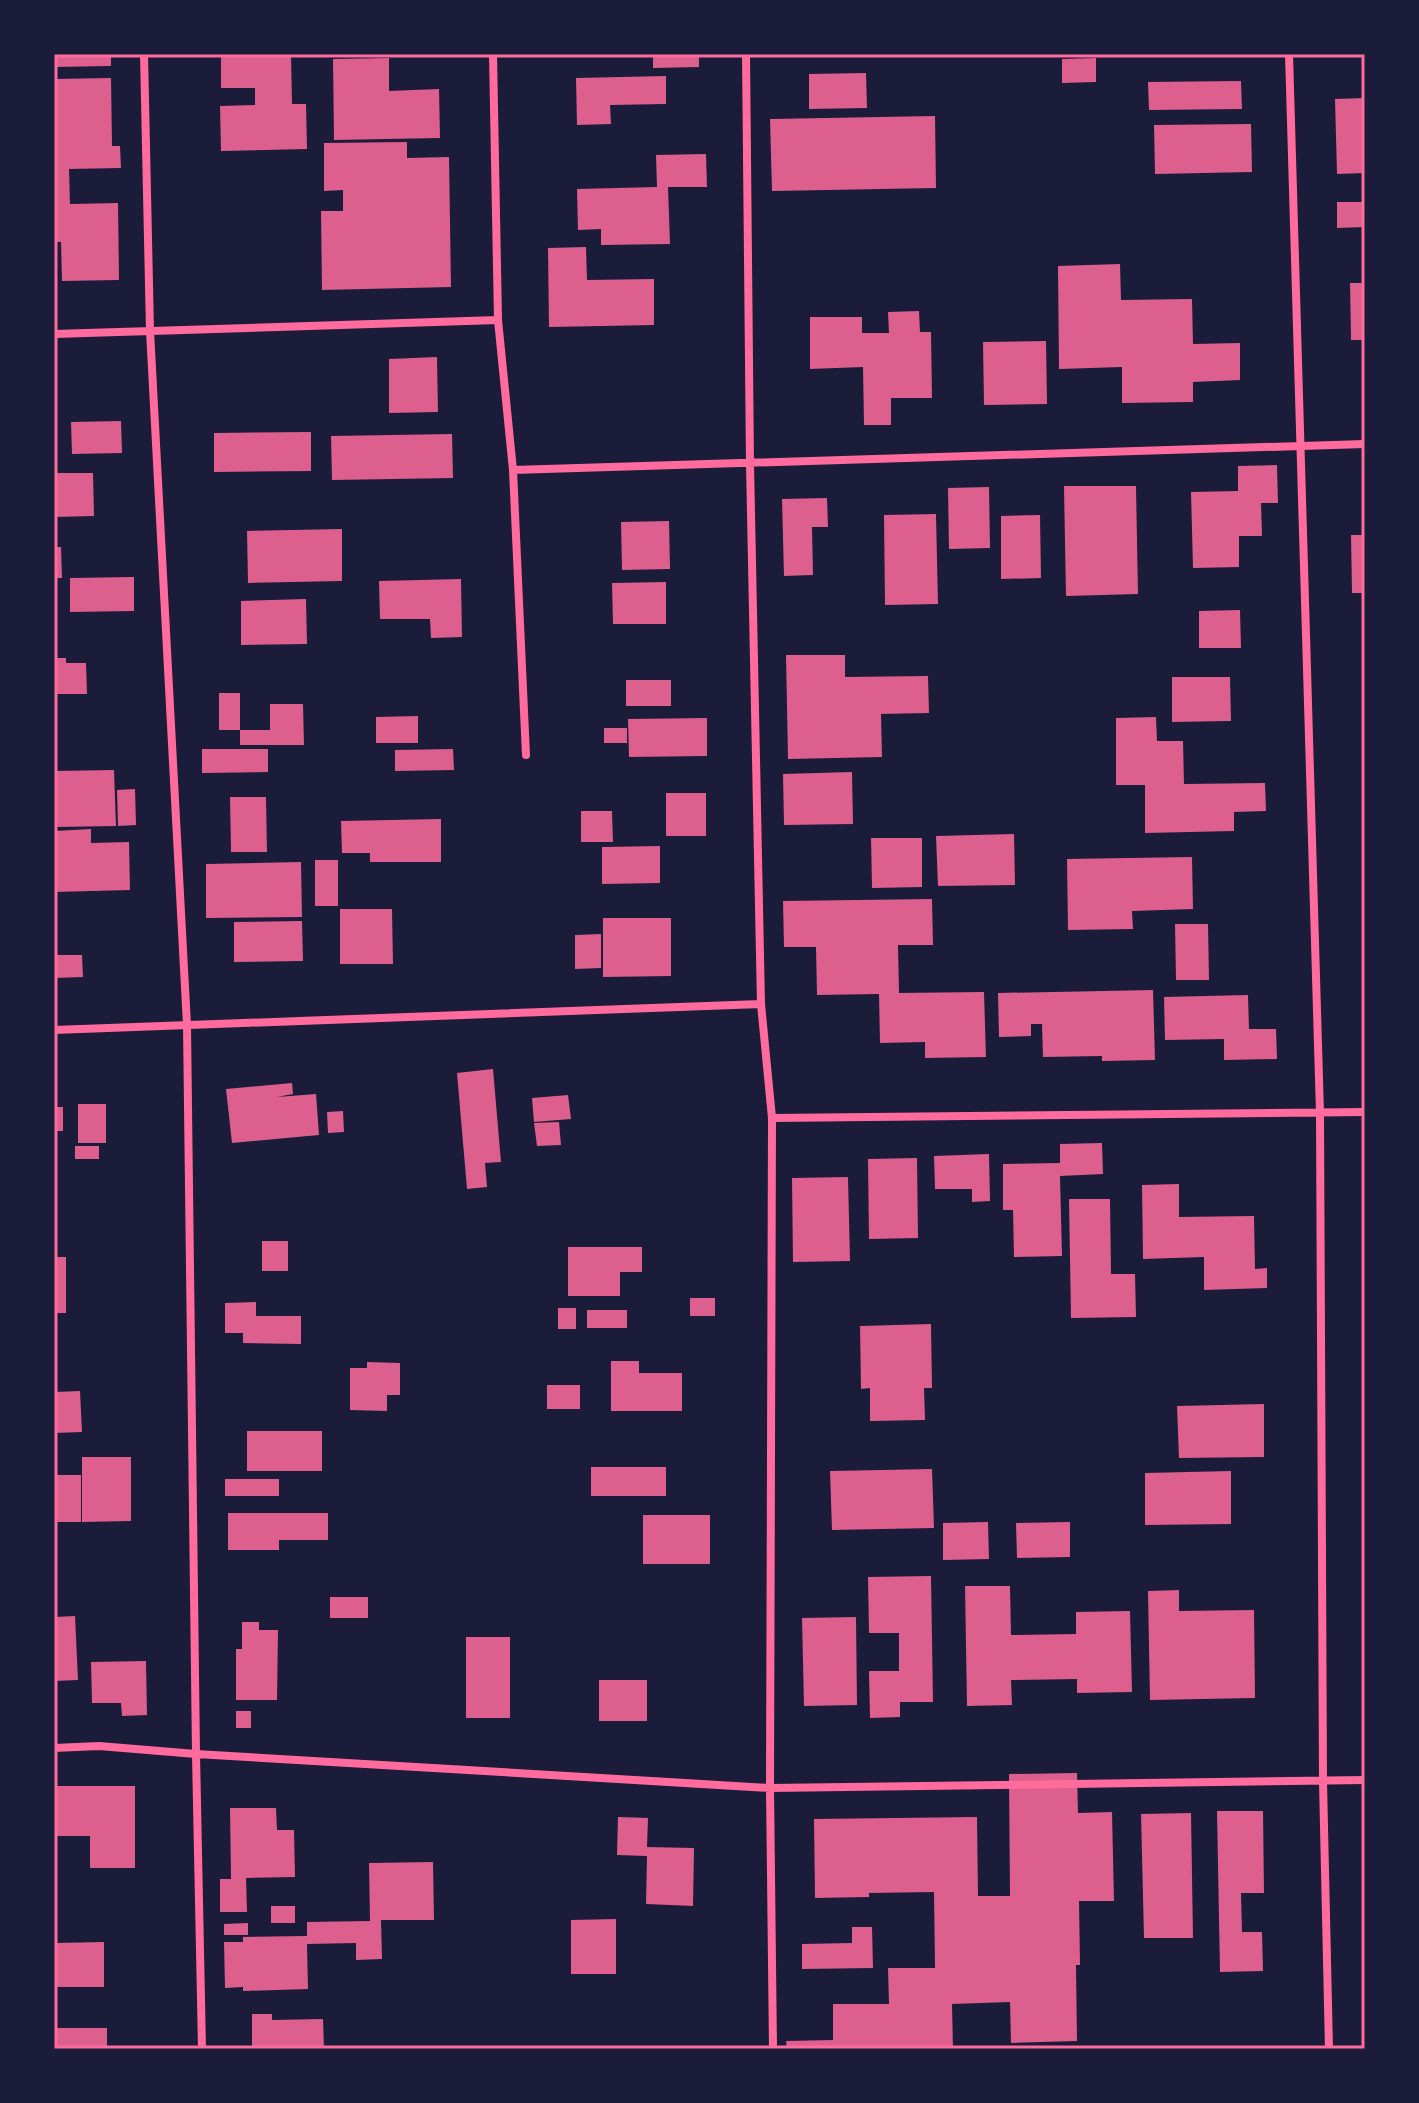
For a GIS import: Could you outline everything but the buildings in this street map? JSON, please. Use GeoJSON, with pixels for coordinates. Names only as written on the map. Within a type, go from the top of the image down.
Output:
{"type":"FeatureCollection","features":[{"type":"Feature","properties":{"kind":"street"},"geometry":{"type":"LineString","coordinates":[[144,54],[150,331],[187,1025],[202,2049]]}},
{"type":"Feature","properties":{"kind":"street"},"geometry":{"type":"LineString","coordinates":[[493,54],[498,320],[513,470],[526,755]]}},
{"type":"Feature","properties":{"kind":"street"},"geometry":{"type":"LineString","coordinates":[[746,54],[750,464],[761,1004],[772,1118],[770,1788],[773,2049]]}},
{"type":"Feature","properties":{"kind":"street"},"geometry":{"type":"LineString","coordinates":[[1289,54],[1320,1113],[1323,1782],[1329,2049]]}},
{"type":"Feature","properties":{"kind":"street"},"geometry":{"type":"LineString","coordinates":[[54,334],[498,320]]}},
{"type":"Feature","properties":{"kind":"street"},"geometry":{"type":"LineString","coordinates":[[513,470],[1365,444]]}},
{"type":"Feature","properties":{"kind":"street"},"geometry":{"type":"LineString","coordinates":[[54,1030],[761,1004]]}},
{"type":"Feature","properties":{"kind":"street"},"geometry":{"type":"LineString","coordinates":[[772,1118],[1365,1112]]}},
{"type":"Feature","properties":{"kind":"street"},"geometry":{"type":"LineString","coordinates":[[54,1748],[99,1746],[770,1788],[1365,1780]]}}]}
